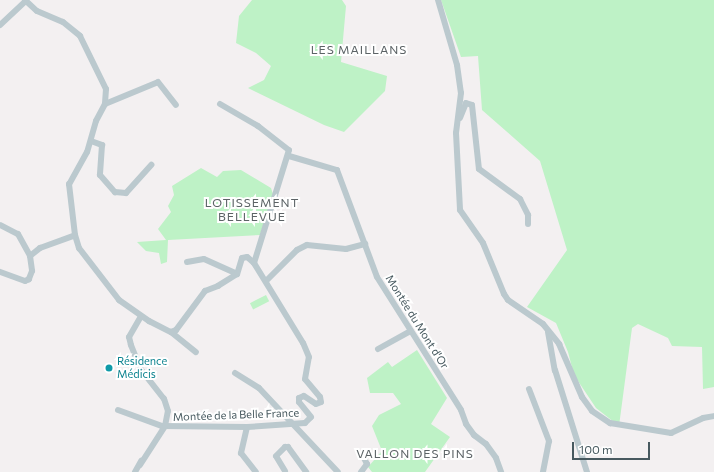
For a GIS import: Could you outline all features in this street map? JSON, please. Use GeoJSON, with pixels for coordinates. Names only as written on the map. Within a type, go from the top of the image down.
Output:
{"type":"FeatureCollection","features":[{"type":"Feature","properties":{"kind":"street"},"geometry":{"type":"LineString","coordinates":[[438,0],[457,65],[461,93],[456,141],[460,210],[483,243],[504,294],[548,330],[559,344],[582,397],[592,411],[610,423],[671,433],[703,418],[714,416]]}},
{"type":"Feature","properties":{"kind":"street"},"geometry":{"type":"LineString","coordinates":[[0,25],[26,1],[37,11],[63,22],[80,36],[106,89],[105,104],[96,121],[91,141],[69,184],[75,235],[79,248],[119,300],[141,316],[171,332],[196,352]]}},
{"type":"Feature","properties":{"kind":"street"},"geometry":{"type":"LineString","coordinates":[[105,104],[158,82],[176,105]]}},
{"type":"Feature","properties":{"kind":"street"},"geometry":{"type":"LineString","coordinates":[[456,141],[466,103],[472,105],[479,169],[520,199],[528,215],[528,224]]}},
{"type":"Feature","properties":{"kind":"street"},"geometry":{"type":"LineString","coordinates":[[171,332],[176,330],[205,291],[218,286],[237,274],[242,258],[247,257],[254,263],[289,156],[289,150],[220,104]]}},
{"type":"Feature","properties":{"kind":"street"},"geometry":{"type":"LineString","coordinates":[[91,141],[102,144],[100,175],[115,192],[126,193],[152,165]]}},
{"type":"Feature","properties":{"kind":"street","name":"Montée du Mont d'Or"},"geometry":{"type":"LineString","coordinates":[[289,156],[337,170],[377,277],[461,410],[466,424],[492,453],[501,472]]}},
{"type":"Feature","properties":{"kind":"street"},"geometry":{"type":"LineString","coordinates":[[0,225],[18,234],[30,256],[32,271],[29,279],[25,281],[0,272]]}},
{"type":"Feature","properties":{"kind":"street"},"geometry":{"type":"LineString","coordinates":[[30,256],[40,248],[75,235]]}},
{"type":"Feature","properties":{"kind":"street"},"geometry":{"type":"LineString","coordinates":[[266,281],[297,250],[307,245],[346,249],[365,244]]}},
{"type":"Feature","properties":{"kind":"street"},"geometry":{"type":"LineString","coordinates":[[187,262],[204,259],[237,274]]}},
{"type":"Feature","properties":{"kind":"street","name":"Montée de la Belle France"},"geometry":{"type":"LineString","coordinates":[[118,410],[163,426],[237,427],[308,422],[311,417],[299,402],[301,396],[316,404],[321,400],[305,379],[309,357],[303,344],[254,263]]}},
{"type":"Feature","properties":{"kind":"street"},"geometry":{"type":"LineString","coordinates":[[136,472],[168,415],[164,399],[141,370],[131,346],[129,338],[141,316]]}},
{"type":"Feature","properties":{"kind":"street"},"geometry":{"type":"LineString","coordinates":[[548,330],[555,370],[587,472]]}},
{"type":"Feature","properties":{"kind":"street"},"geometry":{"type":"LineString","coordinates":[[378,349],[410,331]]}},
{"type":"Feature","properties":{"kind":"street"},"geometry":{"type":"LineString","coordinates":[[235,373],[259,388],[295,424],[338,472]]}},
{"type":"Feature","properties":{"kind":"street"},"geometry":{"type":"LineString","coordinates":[[529,389],[549,441],[543,472]]}},
{"type":"Feature","properties":{"kind":"street"},"geometry":{"type":"LineString","coordinates":[[247,426],[241,453],[256,472]]}},
{"type":"Feature","properties":{"kind":"street"},"geometry":{"type":"LineString","coordinates":[[237,427],[244,437]]}},
{"type":"Feature","properties":{"kind":"street"},"geometry":{"type":"LineString","coordinates":[[285,471],[276,456],[288,447],[306,472]]}},
{"type":"Feature","properties":{"kind":"street"},"geometry":{"type":"LineString","coordinates":[[360,472],[367,464],[364,458]]}},
{"type":"Feature","properties":{"kind":"green space"},"geometry":{"type":"Polygon","coordinates":[[[252,0],[342,0],[346,6],[341,62],[387,76],[385,91],[344,132],[324,125],[248,88],[264,80],[271,66],[256,53],[236,43],[239,16],[252,0]]]}},
{"type":"Feature","properties":{"kind":"green space"},"geometry":{"type":"Polygon","coordinates":[[[441,0],[714,0],[714,387],[703,389],[702,347],[672,346],[668,338],[638,324],[632,328],[619,426],[596,408],[574,375],[568,352],[556,323],[527,307],[567,250],[540,161],[482,110],[478,56],[461,57],[441,0]]]}},
{"type":"Feature","properties":{"kind":"green space"},"geometry":{"type":"Polygon","coordinates":[[[201,168],[217,177],[223,171],[241,170],[271,188],[273,194],[260,235],[168,240],[167,262],[161,264],[159,253],[146,251],[137,242],[166,240],[158,229],[171,212],[168,206],[174,195],[172,186],[201,168]]]}},
{"type":"Feature","properties":{"kind":"green space"},"geometry":{"type":"Polygon","coordinates":[[[266,295],[269,301],[253,309],[250,303],[266,295]]]}},
{"type":"Feature","properties":{"kind":"green space"},"geometry":{"type":"Polygon","coordinates":[[[417,350],[447,398],[431,424],[450,437],[425,472],[372,472],[368,467],[382,451],[372,426],[379,415],[401,404],[393,393],[370,393],[367,378],[388,362],[392,367],[417,350]]]}},
{"type":"Feature","properties":{"kind":"place","name":"Résidence Médicis"},"geometry":{"type":"Point","coordinates":[109,368]}},
{"type":"Feature","properties":{"kind":"district","name":"LES MAILLANS"},"geometry":{"type":"Point","coordinates":[359,50]}},
{"type":"Feature","properties":{"kind":"district","name":"LOTISSEMENT BELLEVUE"},"geometry":{"type":"Point","coordinates":[252,210]}},
{"type":"Feature","properties":{"kind":"district","name":"VALLON DES PINS"},"geometry":{"type":"Point","coordinates":[415,454]}}]}
